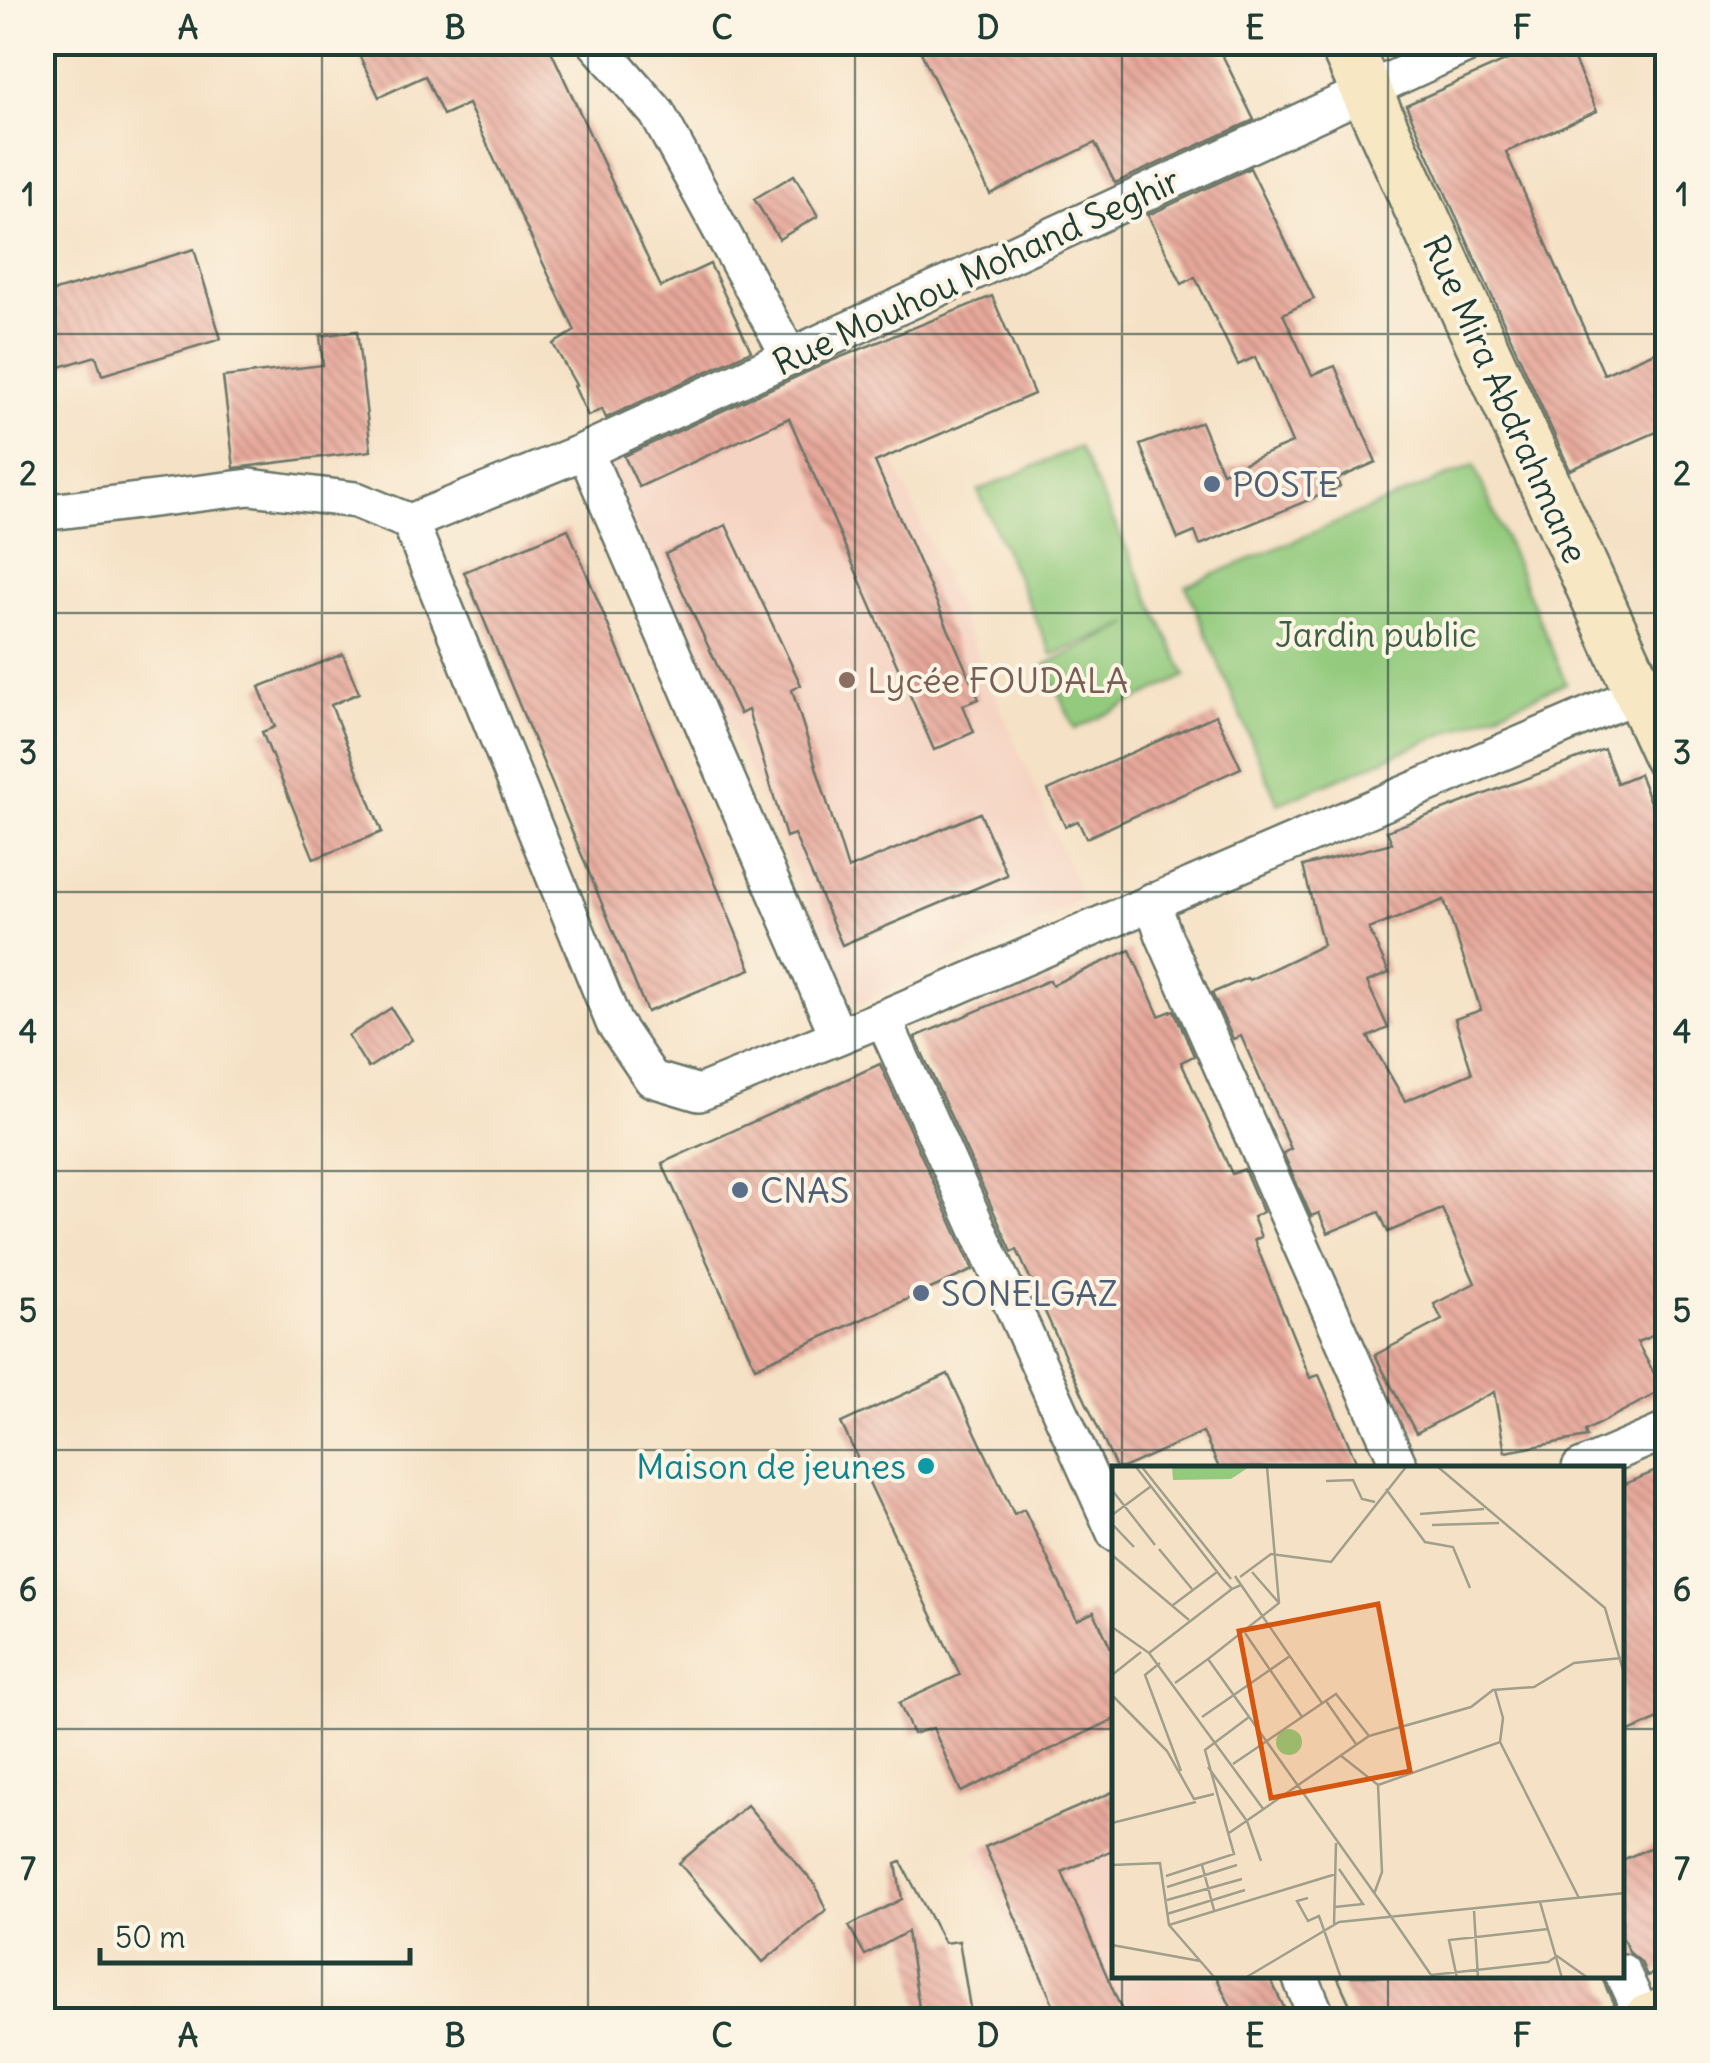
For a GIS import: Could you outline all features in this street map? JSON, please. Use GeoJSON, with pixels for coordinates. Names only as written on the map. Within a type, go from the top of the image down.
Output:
{"type":"FeatureCollection","features":[{"type":"Feature","properties":{"kind":"main road","name":"Rue Mira Abdrahmane"},"geometry":{"type":"LineString","coordinates":[[1344,42],[1654,688],[1668,755]]}},
{"type":"Feature","properties":{"kind":"main road"},"geometry":{"type":"LineString","coordinates":[[1646,2020],[1668,2012]]}},
{"type":"Feature","properties":{"kind":"street"},"geometry":{"type":"LineString","coordinates":[[595,42],[657,113],[790,357]]}},
{"type":"Feature","properties":{"kind":"street","name":"Rue Mouhou Mohand Seghir"},"geometry":{"type":"LineString","coordinates":[[410,522],[585,451],[1473,42]]}},
{"type":"Feature","properties":{"kind":"street"},"geometry":{"type":"LineString","coordinates":[[585,451],[838,1036]]}},
{"type":"Feature","properties":{"kind":"street"},"geometry":{"type":"LineString","coordinates":[[42,513],[250,487],[356,500],[410,522],[614,1023],[652,1079],[699,1093],[1654,688]]}},
{"type":"Feature","properties":{"kind":"street"},"geometry":{"type":"LineString","coordinates":[[1152,901],[1164,936],[1399,1466]]}},
{"type":"Feature","properties":{"kind":"street"},"geometry":{"type":"LineString","coordinates":[[883,1018],[1112,1526]]}},
{"type":"Feature","properties":{"kind":"street"},"geometry":{"type":"LineString","coordinates":[[1585,1466],[1668,1430]]}},
{"type":"Feature","properties":{"kind":"street"},"geometry":{"type":"LineString","coordinates":[[1301,1978],[1318,2020]]}},
{"type":"Feature","properties":{"kind":"street"},"geometry":{"type":"LineString","coordinates":[[1625,1978],[1646,2020]]}},
{"type":"Feature","properties":{"kind":"shaded area","name":"Lycée FOUDALA"},"geometry":{"type":"Polygon","coordinates":[[[845,347],[1083,900],[856,1005],[606,460],[845,347]]]}},
{"type":"Feature","properties":{"kind":"shaded area"},"geometry":{"type":"Polygon","coordinates":[[[1112,1794],[1112,1978],[1269,1978],[1288,2020],[1052,2020],[975,1852],[1112,1794]]]}},
{"type":"Feature","properties":{"kind":"green space"},"geometry":{"type":"Polygon","coordinates":[[[1079,447],[1186,676],[1075,729],[1045,665],[1130,624],[1052,655],[978,491],[1079,447]]]}},
{"type":"Feature","properties":{"kind":"green space","name":"Jardin public"},"geometry":{"type":"Polygon","coordinates":[[[1474,465],[1566,683],[1278,804],[1186,586],[1474,465]]]}},
{"type":"Feature","properties":{"kind":"building"},"geometry":{"type":"Polygon","coordinates":[[[353,42],[547,42],[661,287],[710,264],[751,351],[606,418],[602,409],[588,416],[553,344],[575,331],[468,104],[443,115],[425,76],[379,97],[353,42]]]}},
{"type":"Feature","properties":{"kind":"building"},"geometry":{"type":"Polygon","coordinates":[[[916,42],[1216,42],[1254,120],[1115,183],[1095,143],[990,194],[916,42]]]}},
{"type":"Feature","properties":{"kind":"building"},"geometry":{"type":"Polygon","coordinates":[[[1548,42],[1566,42],[1597,111],[1506,152],[1604,374],[1668,346],[1668,427],[1570,470],[1406,105],[1548,42]]]}},
{"type":"Feature","properties":{"kind":"building"},"geometry":{"type":"Polygon","coordinates":[[[1250,168],[1314,299],[1283,314],[1312,375],[1335,366],[1376,462],[1337,479],[1340,487],[1200,545],[1195,532],[1178,539],[1140,445],[1201,422],[1222,472],[1292,443],[1255,357],[1238,365],[1195,277],[1182,284],[1148,215],[1250,168]]]}},
{"type":"Feature","properties":{"kind":"building"},"geometry":{"type":"Polygon","coordinates":[[[794,175],[818,216],[779,239],[754,199],[794,175]]]}},
{"type":"Feature","properties":{"kind":"building"},"geometry":{"type":"Polygon","coordinates":[[[194,249],[221,339],[102,375],[96,356],[50,370],[42,345],[42,295],[194,249]]]}},
{"type":"Feature","properties":{"kind":"building"},"geometry":{"type":"Polygon","coordinates":[[[992,296],[1034,394],[875,462],[979,699],[963,705],[974,732],[934,750],[789,418],[639,487],[624,456],[831,361],[992,296]]]}},
{"type":"Feature","properties":{"kind":"building"},"geometry":{"type":"Polygon","coordinates":[[[357,331],[371,451],[234,468],[223,377],[323,365],[320,336],[357,331]]]}},
{"type":"Feature","properties":{"kind":"building"},"geometry":{"type":"Polygon","coordinates":[[[726,525],[801,685],[792,690],[848,869],[980,813],[1007,875],[842,945],[794,834],[786,837],[748,710],[740,714],[665,554],[726,525]]]}},
{"type":"Feature","properties":{"kind":"building"},"geometry":{"type":"Polygon","coordinates":[[[568,529],[751,969],[647,1012],[464,572],[568,529]]]}},
{"type":"Feature","properties":{"kind":"building"},"geometry":{"type":"Polygon","coordinates":[[[343,654],[359,693],[331,705],[382,832],[314,859],[262,732],[275,727],[259,687],[343,654]]]}},
{"type":"Feature","properties":{"kind":"building"},"geometry":{"type":"Polygon","coordinates":[[[1216,715],[1241,768],[1086,838],[1078,821],[1065,826],[1048,790],[1216,715]]]}},
{"type":"Feature","properties":{"kind":"building"},"geometry":{"type":"Polygon","coordinates":[[[1604,749],[1617,783],[1639,774],[1668,848],[1668,1330],[1637,1342],[1663,1390],[1585,1431],[1587,1437],[1505,1452],[1494,1392],[1416,1433],[1375,1355],[1442,1320],[1434,1304],[1475,1283],[1442,1209],[1388,1232],[1379,1212],[1328,1233],[1319,1213],[1311,1216],[1283,1153],[1291,1149],[1241,1036],[1233,1039],[1212,993],[1323,945],[1303,866],[1392,843],[1387,831],[1604,749]],[[1444,900],[1369,929],[1389,973],[1367,982],[1388,1028],[1368,1037],[1405,1101],[1472,1073],[1455,1019],[1481,1010],[1444,900]]]}},
{"type":"Feature","properties":{"kind":"building"},"geometry":{"type":"Polygon","coordinates":[[[1130,950],[1159,1016],[1174,1010],[1194,1056],[1181,1062],[1232,1174],[1244,1169],[1263,1212],[1253,1217],[1261,1237],[1254,1240],[1310,1378],[1319,1375],[1358,1466],[1218,1466],[1203,1432],[1127,1466],[1115,1466],[915,1037],[1050,980],[1052,985],[1130,950]]]}},
{"type":"Feature","properties":{"kind":"building"},"geometry":{"type":"Polygon","coordinates":[[[391,1008],[412,1040],[368,1068],[348,1036],[391,1008]]]}},
{"type":"Feature","properties":{"kind":"building"},"geometry":{"type":"Polygon","coordinates":[[[880,1064],[973,1270],[755,1367],[662,1163],[880,1064]]]}},
{"type":"Feature","properties":{"kind":"building"},"geometry":{"type":"Polygon","coordinates":[[[948,1374],[1014,1514],[1024,1509],[1077,1620],[1094,1612],[1112,1651],[1112,1720],[961,1792],[933,1728],[913,1734],[899,1703],[960,1675],[841,1423],[948,1374]]]}},
{"type":"Feature","properties":{"kind":"building"},"geometry":{"type":"Polygon","coordinates":[[[1668,1466],[1668,1641],[1656,1646],[1668,1671],[1668,1715],[1625,1734],[1625,1484],[1668,1466]]]}},
{"type":"Feature","properties":{"kind":"building"},"geometry":{"type":"Polygon","coordinates":[[[1112,1792],[1112,1850],[1062,1872],[1126,2020],[1060,2020],[985,1847],[1112,1792]]]}},
{"type":"Feature","properties":{"kind":"building"},"geometry":{"type":"Polygon","coordinates":[[[747,1805],[815,1885],[826,1910],[763,1962],[679,1863],[747,1805]]]}},
{"type":"Feature","properties":{"kind":"building"},"geometry":{"type":"Polygon","coordinates":[[[1668,1840],[1668,1967],[1647,1976],[1625,1943],[1625,1859],[1668,1840]]]}},
{"type":"Feature","properties":{"kind":"building"},"geometry":{"type":"Polygon","coordinates":[[[901,1862],[944,1943],[959,1941],[972,2020],[921,2020],[907,1932],[865,1955],[849,1926],[902,1899],[896,1864],[901,1862]]]}},
{"type":"Feature","properties":{"kind":"building"},"geometry":{"type":"Polygon","coordinates":[[[1217,1978],[1270,1978],[1290,2020],[1237,2020],[1217,1978]]]}},
{"type":"Feature","properties":{"kind":"building"},"geometry":{"type":"Polygon","coordinates":[[[1338,1978],[1602,1978],[1614,2005],[1577,2020],[1357,2020],[1338,1978]]]}},
{"type":"Feature","properties":{"kind":"place","name":"POSTE"},"geometry":{"type":"Point","coordinates":[1212,484]}},
{"type":"Feature","properties":{"kind":"place","name":"Lycée FOUDALA"},"geometry":{"type":"Point","coordinates":[847,680]}},
{"type":"Feature","properties":{"kind":"place","name":"CNAS"},"geometry":{"type":"Point","coordinates":[740,1190]}},
{"type":"Feature","properties":{"kind":"place","name":"SONELGAZ"},"geometry":{"type":"Point","coordinates":[921,1293]}},
{"type":"Feature","properties":{"kind":"place","name":"Maison de jeunes"},"geometry":{"type":"Point","coordinates":[926,1466]}}]}
